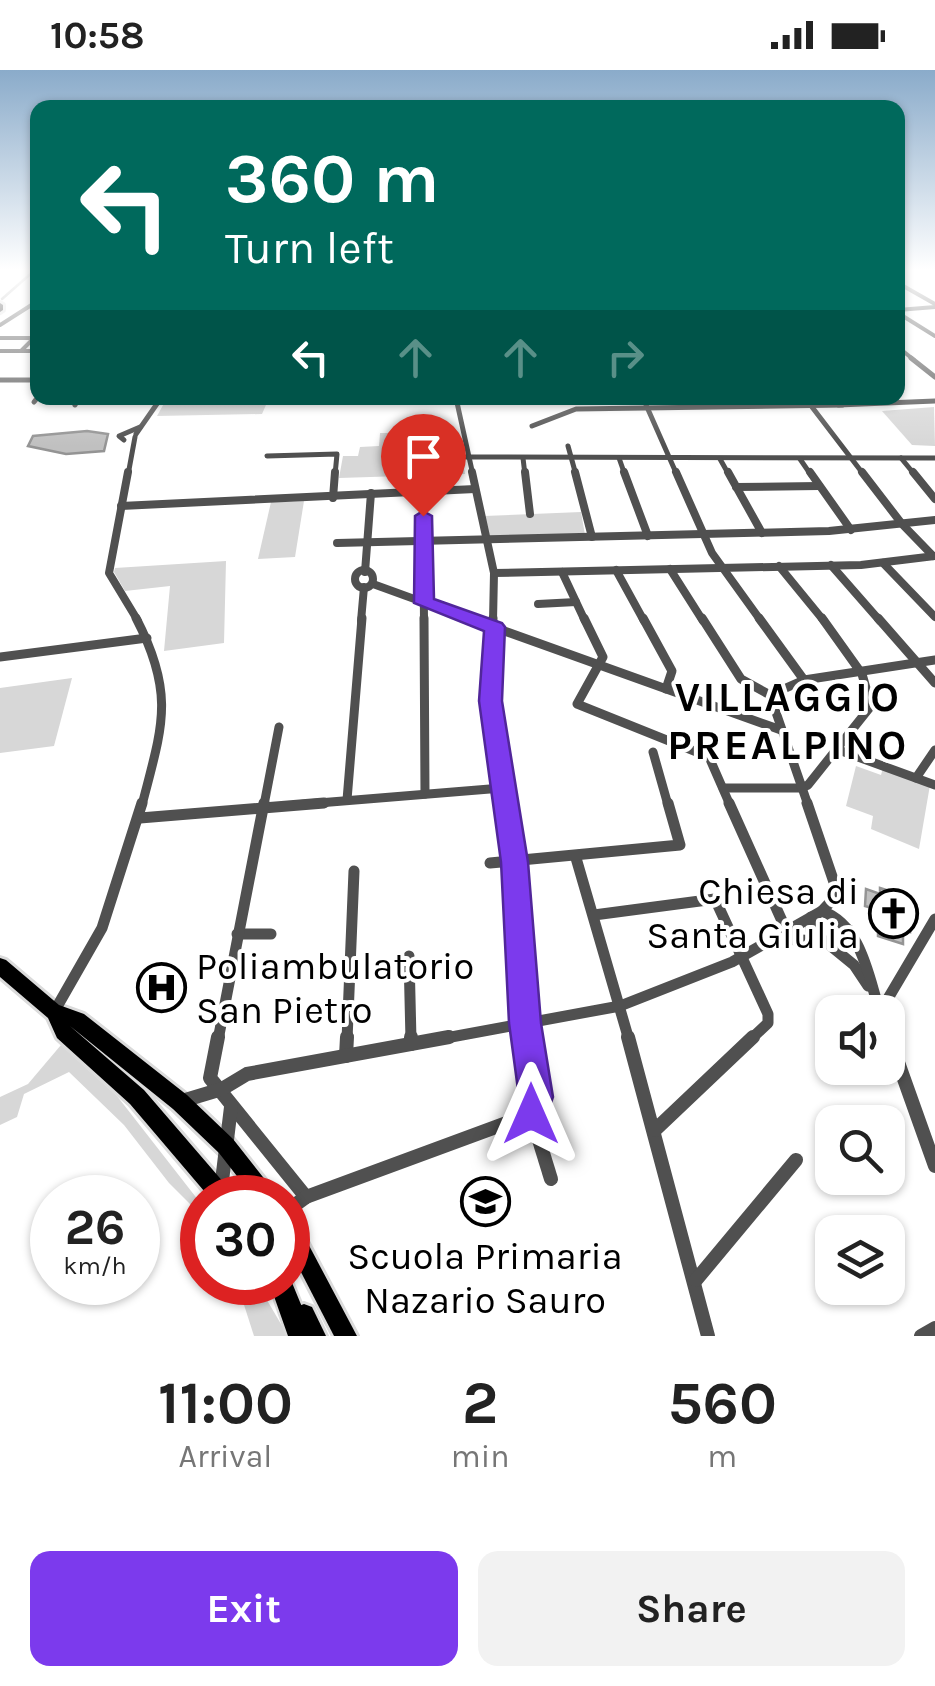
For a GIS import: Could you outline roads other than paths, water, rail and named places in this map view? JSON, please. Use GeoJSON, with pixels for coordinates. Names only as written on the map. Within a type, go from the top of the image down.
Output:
{"type":"FeatureCollection","features":[{"type":"Feature","properties":{"kind":"highway"},"geometry":{"type":"LineString","coordinates":[[291,1305],[301,1336]]}},
{"type":"Feature","properties":{"kind":"main road"},"geometry":{"type":"LineString","coordinates":[[0,966],[54,1012],[78,1020],[180,1102],[226,1146],[249,1175]]}},
{"type":"Feature","properties":{"kind":"main road"},"geometry":{"type":"LineString","coordinates":[[54,1012],[63,1032],[137,1097],[205,1175]]}},
{"type":"Feature","properties":{"kind":"main road"},"geometry":{"type":"LineString","coordinates":[[310,1268],[346,1336]]}},
{"type":"Feature","properties":{"kind":"main road"},"geometry":{"type":"LineString","coordinates":[[297,1305],[315,1336]]}},
{"type":"Feature","properties":{"kind":"street"},"geometry":{"type":"LineString","coordinates":[[0,338],[30,338]]}},
{"type":"Feature","properties":{"kind":"street"},"geometry":{"type":"LineString","coordinates":[[21,351],[30,342]]}},
{"type":"Feature","properties":{"kind":"street"},"geometry":{"type":"LineString","coordinates":[[0,351],[30,350]]}},
{"type":"Feature","properties":{"kind":"street"},"geometry":{"type":"LineString","coordinates":[[905,353],[935,379]]}},
{"type":"Feature","properties":{"kind":"street"},"geometry":{"type":"LineString","coordinates":[[0,380],[30,380]]}},
{"type":"Feature","properties":{"kind":"street"},"geometry":{"type":"LineString","coordinates":[[905,404],[935,400]]}},
{"type":"Feature","properties":{"kind":"street"},"geometry":{"type":"LineString","coordinates":[[134,448],[124,440],[143,425],[156,405]]}},
{"type":"Feature","properties":{"kind":"street"},"geometry":{"type":"LineString","coordinates":[[457,405],[494,573],[490,701],[515,862],[525,1023],[536,1097],[531,1114],[551,1179]]}},
{"type":"Feature","properties":{"kind":"street"},"geometry":{"type":"LineString","coordinates":[[646,405],[704,534],[804,680]]}},
{"type":"Feature","properties":{"kind":"street"},"geometry":{"type":"LineString","coordinates":[[532,426],[570,409],[788,405]]}},
{"type":"Feature","properties":{"kind":"street"},"geometry":{"type":"LineString","coordinates":[[810,405],[902,524],[934,556]]}},
{"type":"Feature","properties":{"kind":"street"},"geometry":{"type":"LineString","coordinates":[[54,1012],[70,992],[101,925],[140,818],[164,715],[147,638],[108,573],[134,448],[133,434]]}},
{"type":"Feature","properties":{"kind":"street"},"geometry":{"type":"LineString","coordinates":[[568,446],[592,537]]}},
{"type":"Feature","properties":{"kind":"street"},"geometry":{"type":"LineString","coordinates":[[267,456],[337,454],[332,498]]}},
{"type":"Feature","properties":{"kind":"street"},"geometry":{"type":"LineString","coordinates":[[466,458],[935,458]]}},
{"type":"Feature","properties":{"kind":"street"},"geometry":{"type":"LineString","coordinates":[[523,458],[530,514]]}},
{"type":"Feature","properties":{"kind":"street"},"geometry":{"type":"LineString","coordinates":[[619,458],[648,536]]}},
{"type":"Feature","properties":{"kind":"street"},"geometry":{"type":"LineString","coordinates":[[901,458],[935,499]]}},
{"type":"Feature","properties":{"kind":"street"},"geometry":{"type":"LineString","coordinates":[[720,459],[762,533]]}},
{"type":"Feature","properties":{"kind":"street"},"geometry":{"type":"LineString","coordinates":[[800,459],[850,530]]}},
{"type":"Feature","properties":{"kind":"street"},"geometry":{"type":"LineString","coordinates":[[736,487],[819,486]]}},
{"type":"Feature","properties":{"kind":"street"},"geometry":{"type":"LineString","coordinates":[[121,506],[474,490]]}},
{"type":"Feature","properties":{"kind":"street"},"geometry":{"type":"LineString","coordinates":[[423,491],[425,794]]}},
{"type":"Feature","properties":{"kind":"street"},"geometry":{"type":"LineString","coordinates":[[365,572],[371,493]]}},
{"type":"Feature","properties":{"kind":"street"},"geometry":{"type":"LineString","coordinates":[[337,543],[850,530],[935,520]]}},
{"type":"Feature","properties":{"kind":"street"},"geometry":{"type":"LineString","coordinates":[[494,573],[831,566],[934,556]]}},
{"type":"Feature","properties":{"kind":"street"},"geometry":{"type":"LineString","coordinates":[[883,563],[935,617]]}},
{"type":"Feature","properties":{"kind":"street"},"geometry":{"type":"LineString","coordinates":[[723,788],[808,785],[872,706],[873,694],[861,671],[779,566]]}},
{"type":"Feature","properties":{"kind":"street"},"geometry":{"type":"LineString","coordinates":[[831,566],[935,683]]}},
{"type":"Feature","properties":{"kind":"street"},"geometry":{"type":"LineString","coordinates":[[180,1102],[222,1089],[247,1074],[620,1006],[742,957],[817,913],[838,894],[770,694],[741,680],[670,569]]}},
{"type":"Feature","properties":{"kind":"street"},"geometry":{"type":"LineString","coordinates":[[616,570],[672,671],[666,689]]}},
{"type":"Feature","properties":{"kind":"street"},"geometry":{"type":"LineString","coordinates":[[348,800],[369,586],[375,575],[365,572],[352,580],[369,586],[424,603],[494,627],[781,730]]}},
{"type":"Feature","properties":{"kind":"street"},"geometry":{"type":"LineString","coordinates":[[562,572],[603,657],[602,666],[578,704],[709,757],[787,932]]}},
{"type":"Feature","properties":{"kind":"street"},"geometry":{"type":"LineString","coordinates":[[538,604],[576,602]]}},
{"type":"Feature","properties":{"kind":"street"},"geometry":{"type":"LineString","coordinates":[[0,657],[147,638]]}},
{"type":"Feature","properties":{"kind":"street"},"geometry":{"type":"LineString","coordinates":[[770,694],[804,680],[935,660]]}},
{"type":"Feature","properties":{"kind":"street"},"geometry":{"type":"LineString","coordinates":[[280,726],[210,1078],[288,1175]]}},
{"type":"Feature","properties":{"kind":"street"},"geometry":{"type":"LineString","coordinates":[[836,748],[935,785]]}},
{"type":"Feature","properties":{"kind":"street"},"geometry":{"type":"LineString","coordinates":[[916,778],[935,750]]}},
{"type":"Feature","properties":{"kind":"street"},"geometry":{"type":"LineString","coordinates":[[490,863],[576,858],[680,845],[652,752]]}},
{"type":"Feature","properties":{"kind":"street"},"geometry":{"type":"LineString","coordinates":[[140,818],[502,788]]}},
{"type":"Feature","properties":{"kind":"street"},"geometry":{"type":"LineString","coordinates":[[576,858],[655,1130],[708,1336]]}},
{"type":"Feature","properties":{"kind":"street"},"geometry":{"type":"LineString","coordinates":[[346,1056],[354,871]]}},
{"type":"Feature","properties":{"kind":"street"},"geometry":{"type":"LineString","coordinates":[[594,914],[715,899],[768,1022],[655,1130]]}},
{"type":"Feature","properties":{"kind":"street"},"geometry":{"type":"LineString","coordinates":[[817,913],[838,916],[848,930],[866,966],[873,993]]}},
{"type":"Feature","properties":{"kind":"street"},"geometry":{"type":"LineString","coordinates":[[817,913],[811,930],[854,966],[873,993]]}},
{"type":"Feature","properties":{"kind":"street"},"geometry":{"type":"LineString","coordinates":[[890,995],[935,919]]}},
{"type":"Feature","properties":{"kind":"street"},"geometry":{"type":"LineString","coordinates":[[768,942],[784,938],[845,943],[848,930]]}},
{"type":"Feature","properties":{"kind":"street"},"geometry":{"type":"LineString","coordinates":[[237,934],[270,934]]}},
{"type":"Feature","properties":{"kind":"street"},"geometry":{"type":"LineString","coordinates":[[409,956],[411,1044]]}},
{"type":"Feature","properties":{"kind":"street"},"geometry":{"type":"LineString","coordinates":[[905,1081],[935,1166]]}},
{"type":"Feature","properties":{"kind":"street"},"geometry":{"type":"LineString","coordinates":[[224,1175],[231,1107]]}},
{"type":"Feature","properties":{"kind":"street"},"geometry":{"type":"LineString","coordinates":[[310,1196],[531,1114]]}},
{"type":"Feature","properties":{"kind":"street"},"geometry":{"type":"LineString","coordinates":[[696,1280],[796,1160]]}},
{"type":"Feature","properties":{"kind":"street"},"geometry":{"type":"LineString","coordinates":[[921,1336],[935,1328]]}},
{"type":"Feature","properties":{"kind":"place","name":"Chiesa di Santa Giulia"},"geometry":{"type":"Point","coordinates":[894,913]}},
{"type":"Feature","properties":{"kind":"place","name":"Poliambulatorio San Pietro"},"geometry":{"type":"Point","coordinates":[161,988]}},
{"type":"Feature","properties":{"kind":"place","name":"Scuola Primaria Nazario Sauro"},"geometry":{"type":"Point","coordinates":[485,1202]}},
{"type":"Feature","properties":{"kind":"district","name":"VILLAGGIO PREALPINO"},"geometry":{"type":"Point","coordinates":[788,720]}}]}
